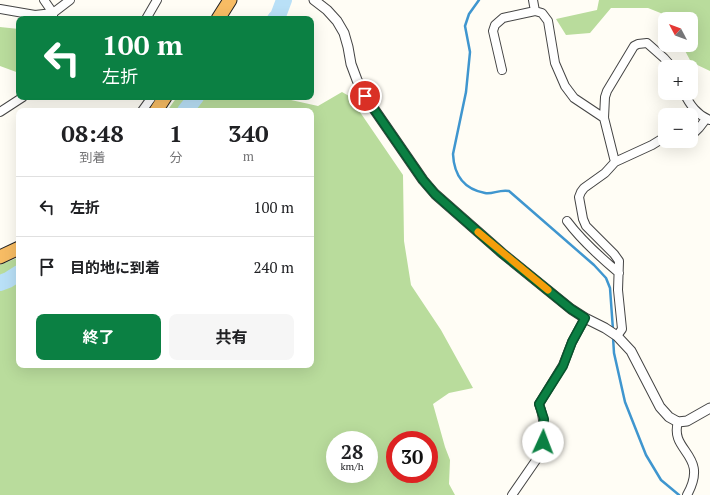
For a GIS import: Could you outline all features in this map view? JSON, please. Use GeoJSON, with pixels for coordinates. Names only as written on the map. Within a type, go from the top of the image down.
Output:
{"type":"FeatureCollection","features":[{"type":"Feature","properties":{"kind":"highway"},"geometry":{"type":"LineString","coordinates":[[220,16],[230,0]]}},
{"type":"Feature","properties":{"kind":"highway"},"geometry":{"type":"LineString","coordinates":[[0,257],[16,249]]}},
{"type":"Feature","properties":{"kind":"street"},"geometry":{"type":"LineString","coordinates":[[44,0],[53,16]]}},
{"type":"Feature","properties":{"kind":"street"},"geometry":{"type":"LineString","coordinates":[[0,9],[35,15],[53,16],[70,0]]}},
{"type":"Feature","properties":{"kind":"street"},"geometry":{"type":"LineString","coordinates":[[148,16],[157,0]]}},
{"type":"Feature","properties":{"kind":"street"},"geometry":{"type":"LineString","coordinates":[[314,0],[337,21],[344,33],[351,64],[365,96],[427,185],[435,194],[502,253],[571,309],[618,336],[630,351],[660,407],[669,418],[678,422],[687,421],[710,408]]}},
{"type":"Feature","properties":{"kind":"street"},"geometry":{"type":"LineString","coordinates":[[534,0],[535,10]]}},
{"type":"Feature","properties":{"kind":"street"},"geometry":{"type":"LineString","coordinates":[[502,70],[493,32],[495,25],[503,18],[535,10],[542,13],[548,21],[555,63],[565,86],[574,98],[604,118]]}},
{"type":"Feature","properties":{"kind":"street"},"geometry":{"type":"LineString","coordinates":[[615,162],[604,118],[605,94],[634,46],[643,42],[647,43],[666,60]]}},
{"type":"Feature","properties":{"kind":"street"},"geometry":{"type":"LineString","coordinates":[[0,112],[18,100]]}},
{"type":"Feature","properties":{"kind":"street"},"geometry":{"type":"LineString","coordinates":[[688,100],[692,107],[708,120],[698,130]]}},
{"type":"Feature","properties":{"kind":"street"},"geometry":{"type":"LineString","coordinates":[[618,336],[622,329],[619,308],[618,259],[591,233],[584,223],[580,192],[610,168],[615,162],[658,141]]}},
{"type":"Feature","properties":{"kind":"street"},"geometry":{"type":"LineString","coordinates":[[567,221],[574,231],[602,260],[619,273]]}},
{"type":"Feature","properties":{"kind":"street"},"geometry":{"type":"LineString","coordinates":[[512,495],[541,453],[544,419],[539,404],[563,366],[575,336],[585,318]]}},
{"type":"Feature","properties":{"kind":"street"},"geometry":{"type":"LineString","coordinates":[[678,422],[676,428],[678,437],[696,468],[695,479],[687,495]]}},
{"type":"Feature","properties":{"kind":"green space"},"geometry":{"type":"Polygon","coordinates":[[[599,0],[710,0],[710,71],[698,65],[698,60],[690,60],[686,52],[698,52],[698,12],[658,12],[648,8],[611,8],[590,33],[566,35],[556,19],[597,10],[599,0]]]}},
{"type":"Feature","properties":{"kind":"green space"},"geometry":{"type":"Polygon","coordinates":[[[0,27],[16,29],[16,72],[0,66],[0,27]]]}},
{"type":"Feature","properties":{"kind":"green space"},"geometry":{"type":"Polygon","coordinates":[[[342,92],[349,96],[403,175],[404,241],[411,285],[441,330],[473,388],[449,393],[433,404],[450,460],[449,484],[455,495],[0,495],[0,265],[16,258],[16,368],[314,368],[314,108],[169,108],[175,100],[291,100],[318,106],[342,92]]]}},
{"type":"Feature","properties":{"kind":"waterway"},"geometry":{"type":"LineString","coordinates":[[278,16],[284,0]]}},
{"type":"Feature","properties":{"kind":"waterway"},"geometry":{"type":"LineString","coordinates":[[479,0],[469,14],[465,26],[470,52],[466,92],[453,154],[455,168],[461,180],[477,191],[488,193],[509,191],[594,265],[606,278],[610,288],[613,330]]}},
{"type":"Feature","properties":{"kind":"waterway"},"geometry":{"type":"LineString","coordinates":[[187,108],[194,100]]}},
{"type":"Feature","properties":{"kind":"waterway"},"geometry":{"type":"LineString","coordinates":[[0,283],[16,275]]}},
{"type":"Feature","properties":{"kind":"waterway"},"geometry":{"type":"LineString","coordinates":[[613,337],[614,353],[625,402],[646,455],[661,480],[679,495]]}},
{"type":"Feature","properties":{"kind":"slow traffic"},"geometry":{"type":"LineString","coordinates":[[478,232],[548,290]]}},
{"type":"Feature","properties":{"kind":"route"},"geometry":{"type":"LineString","coordinates":[[365,96],[423,180],[435,194],[502,253],[571,309],[585,318],[572,342],[563,366],[539,404],[544,419],[543,442]]}}]}
